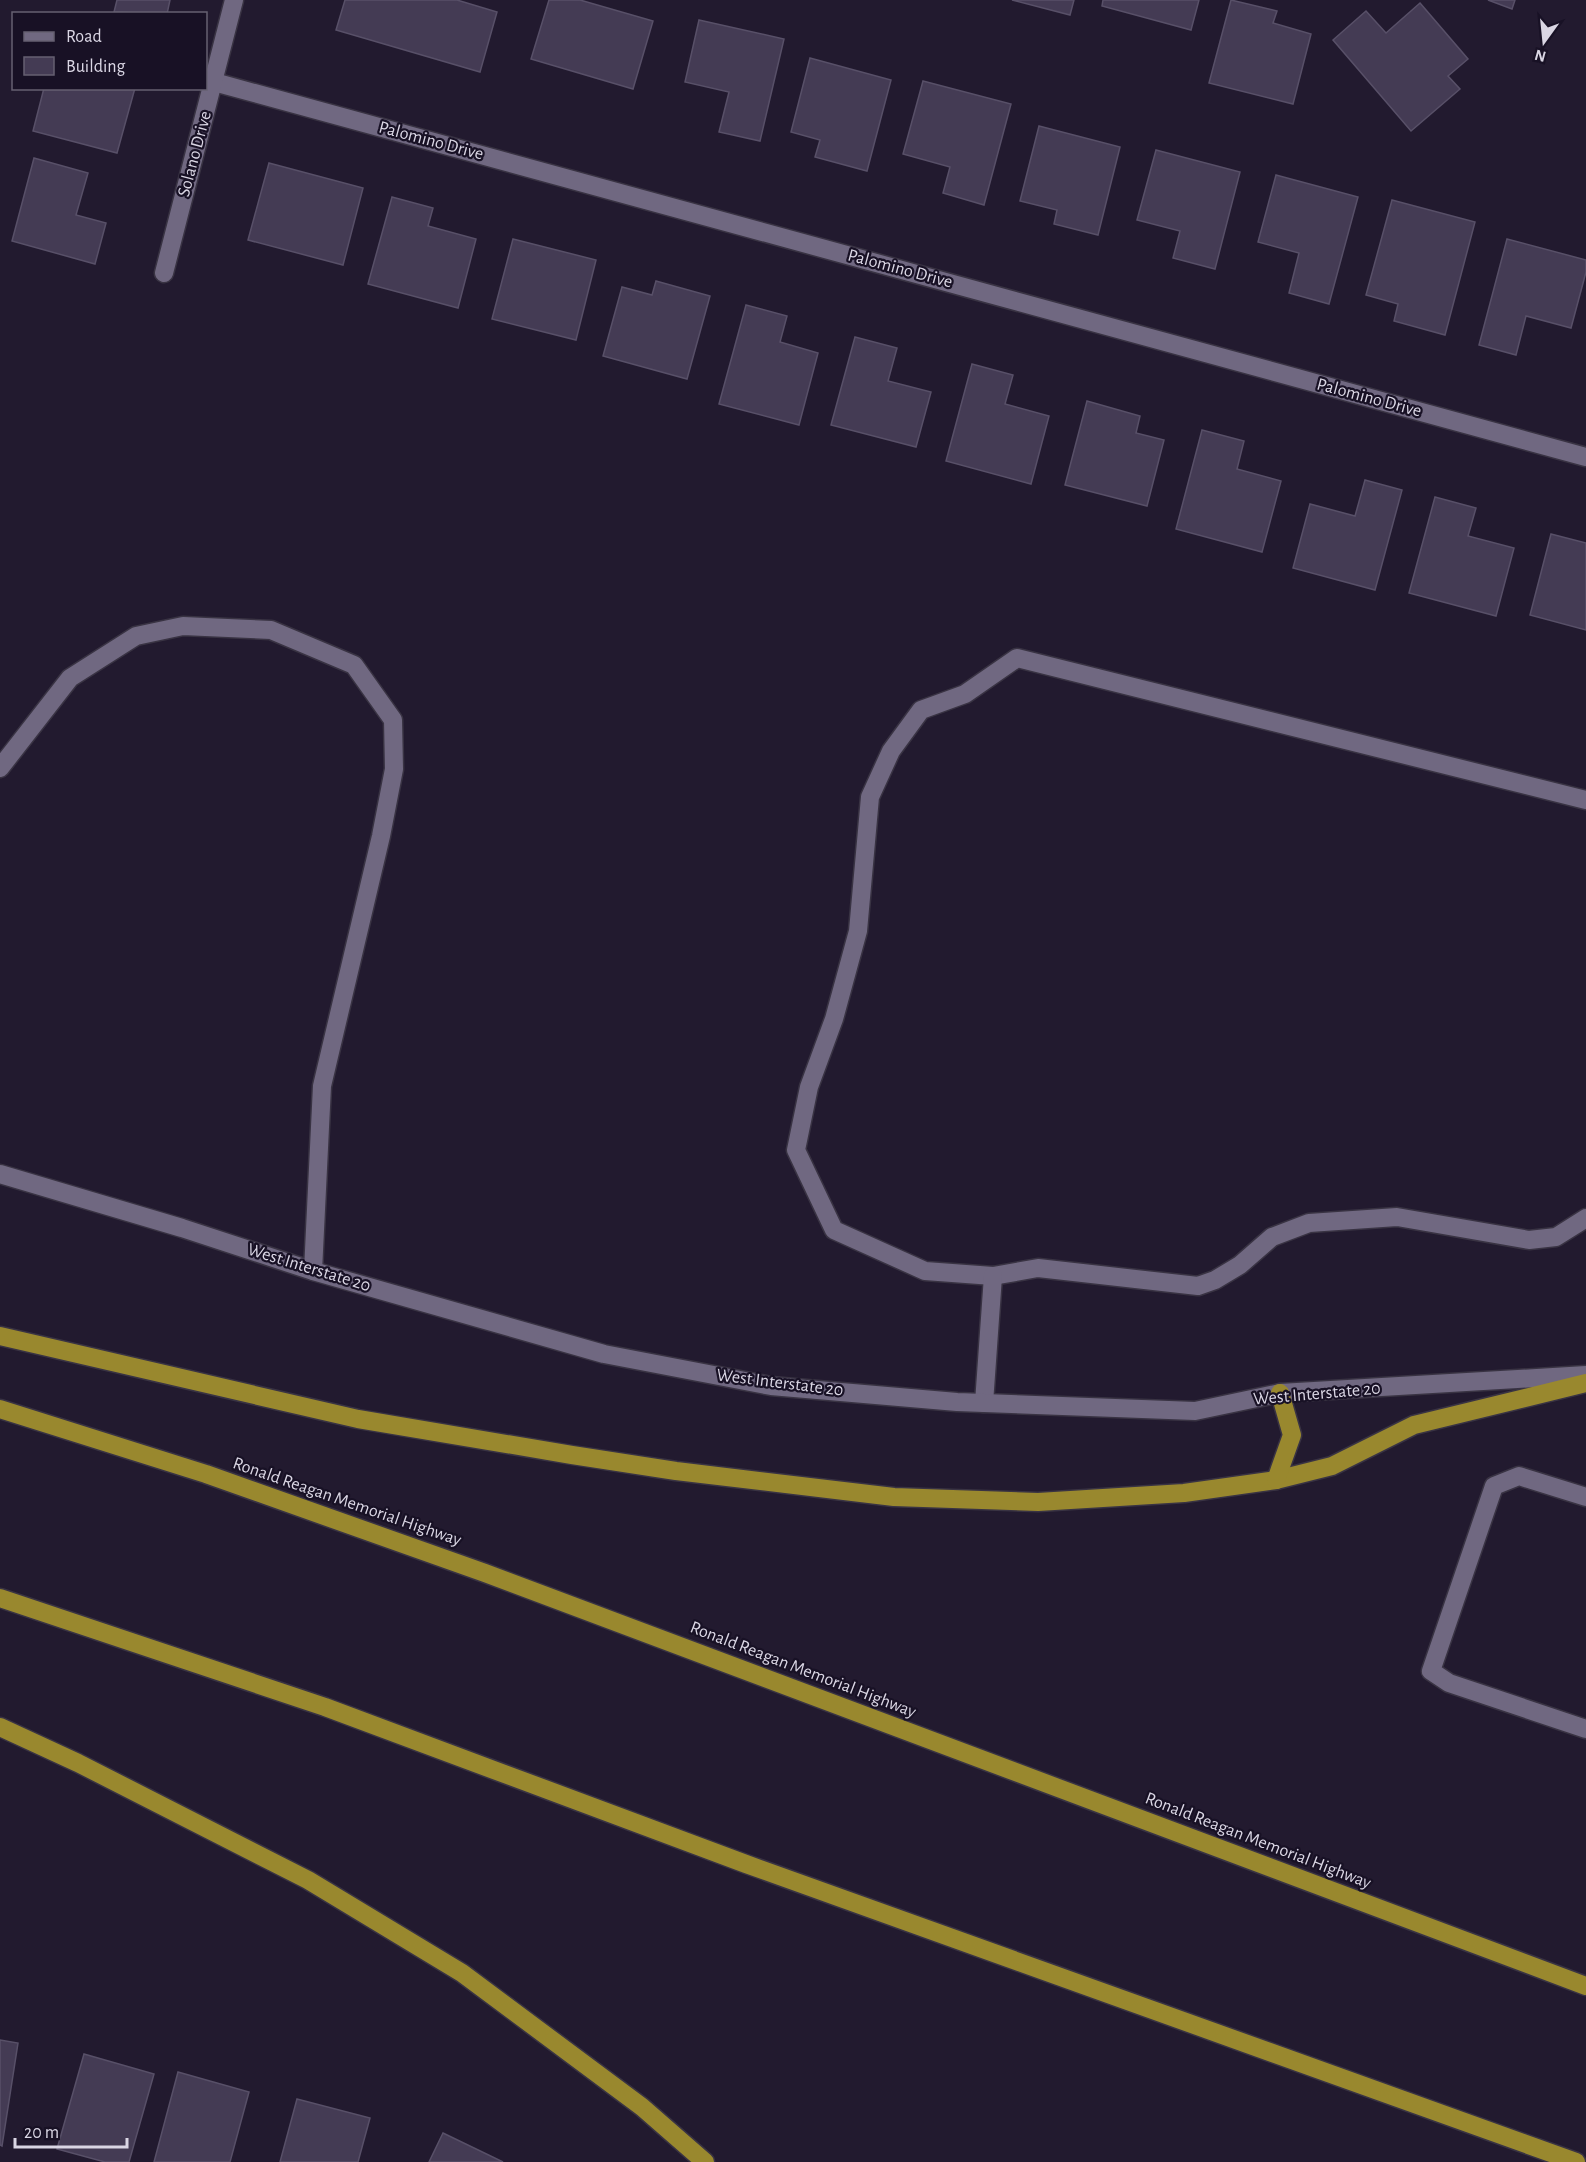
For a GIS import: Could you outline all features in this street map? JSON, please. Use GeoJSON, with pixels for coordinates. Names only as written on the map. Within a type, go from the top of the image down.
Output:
{"type":"FeatureCollection","features":[{"type":"Feature","properties":{"kind":"highway"},"geometry":{"type":"LineString","coordinates":[[0,1336],[358,1419],[676,1471],[894,1497],[1038,1502],[1185,1493],[1275,1480],[1332,1466],[1414,1425],[1586,1383]]}},
{"type":"Feature","properties":{"kind":"highway"},"geometry":{"type":"LineString","coordinates":[[1275,1480],[1292,1435],[1280,1393]]}},
{"type":"Feature","properties":{"kind":"highway","name":"Ronald Reagan Memorial Highway"},"geometry":{"type":"LineString","coordinates":[[0,1409],[206,1474],[485,1573],[1586,1986]]}},
{"type":"Feature","properties":{"kind":"highway"},"geometry":{"type":"LineString","coordinates":[[0,1598],[326,1707],[757,1868],[1576,2162]]}},
{"type":"Feature","properties":{"kind":"highway"},"geometry":{"type":"LineString","coordinates":[[0,1727],[78,1763],[308,1880],[462,1973],[642,2107],[705,2162]]}},
{"type":"Feature","properties":{"kind":"street","name":"Solano Drive"},"geometry":{"type":"LineString","coordinates":[[164,273],[234,0]]}},
{"type":"Feature","properties":{"kind":"street","name":"Palomino Drive"},"geometry":{"type":"LineString","coordinates":[[214,82],[1586,457]]}},
{"type":"Feature","properties":{"kind":"street"},"geometry":{"type":"LineString","coordinates":[[0,768],[70,678],[136,636],[183,626],[271,630],[354,665],[393,720],[394,769],[381,836],[322,1086],[313,1271]]}},
{"type":"Feature","properties":{"kind":"street"},"geometry":{"type":"LineString","coordinates":[[1586,800],[1017,658],[965,694],[921,710],[891,751],[870,797],[858,931],[834,1018],[809,1087],[796,1150],[834,1230],[925,1271],[993,1276],[1038,1268],[1198,1286],[1215,1280],[1240,1265],[1272,1237],[1310,1223],[1398,1217],[1530,1240],[1556,1237],[1586,1218]]}},
{"type":"Feature","properties":{"kind":"street","name":"West Interstate 20"},"geometry":{"type":"LineString","coordinates":[[0,1174],[313,1271],[604,1354],[771,1386],[984,1403],[1195,1411],[1280,1393],[1586,1375]]}},
{"type":"Feature","properties":{"kind":"street"},"geometry":{"type":"LineString","coordinates":[[984,1403],[993,1276]]}},
{"type":"Feature","properties":{"kind":"street"},"geometry":{"type":"LineString","coordinates":[[1586,1497],[1519,1476],[1494,1486],[1431,1671],[1449,1683],[1586,1729]]}},
{"type":"Feature","properties":{"kind":"building"},"geometry":{"type":"Polygon","coordinates":[[[117,0],[170,0],[167,12],[114,12],[117,0]]]}},
{"type":"Feature","properties":{"kind":"building"},"geometry":{"type":"Polygon","coordinates":[[[345,0],[457,0],[497,12],[480,72],[336,30],[345,0]]]}},
{"type":"Feature","properties":{"kind":"building"},"geometry":{"type":"Polygon","coordinates":[[[549,0],[580,0],[653,21],[633,89],[531,59],[549,0]]]}},
{"type":"Feature","properties":{"kind":"building"},"geometry":{"type":"Polygon","coordinates":[[[1012,0],[1074,0],[1070,15],[1012,0]]]}},
{"type":"Feature","properties":{"kind":"building"},"geometry":{"type":"Polygon","coordinates":[[[1103,0],[1199,0],[1191,30],[1102,6],[1103,0]]]}},
{"type":"Feature","properties":{"kind":"building"},"geometry":{"type":"Polygon","coordinates":[[[1231,0],[1277,11],[1273,23],[1311,34],[1293,104],[1209,83],[1231,0]]]}},
{"type":"Feature","properties":{"kind":"building"},"geometry":{"type":"Polygon","coordinates":[[[1488,0],[1515,0],[1512,9],[1488,0]]]}},
{"type":"Feature","properties":{"kind":"building"},"geometry":{"type":"Polygon","coordinates":[[[1420,3],[1468,59],[1448,76],[1460,89],[1411,131],[1333,40],[1366,11],[1386,33],[1420,3]]]}},
{"type":"Feature","properties":{"kind":"building"},"geometry":{"type":"Polygon","coordinates":[[[699,20],[784,39],[760,141],[719,132],[729,92],[685,82],[699,20]]]}},
{"type":"Feature","properties":{"kind":"building"},"geometry":{"type":"Polygon","coordinates":[[[810,58],[891,80],[867,171],[815,157],[820,140],[791,132],[810,58]]]}},
{"type":"Feature","properties":{"kind":"building"},"geometry":{"type":"Polygon","coordinates":[[[923,81],[1011,104],[984,205],[943,193],[950,167],[903,154],[923,81]]]}},
{"type":"Feature","properties":{"kind":"building"},"geometry":{"type":"Polygon","coordinates":[[[43,90],[134,90],[117,153],[33,131],[43,90]]]}},
{"type":"Feature","properties":{"kind":"building"},"geometry":{"type":"Polygon","coordinates":[[[1039,126],[1120,147],[1098,235],[1054,224],[1057,210],[1020,201],[1039,126]]]}},
{"type":"Feature","properties":{"kind":"building"},"geometry":{"type":"Polygon","coordinates":[[[1156,150],[1240,172],[1215,269],[1173,258],[1180,231],[1137,220],[1156,150]]]}},
{"type":"Feature","properties":{"kind":"building"},"geometry":{"type":"Polygon","coordinates":[[[34,158],[88,173],[76,215],[106,223],[95,264],[12,241],[34,158]]]}},
{"type":"Feature","properties":{"kind":"building"},"geometry":{"type":"Polygon","coordinates":[[[269,163],[363,188],[343,265],[248,240],[269,163]]]}},
{"type":"Feature","properties":{"kind":"building"},"geometry":{"type":"Polygon","coordinates":[[[1276,175],[1358,197],[1329,304],[1289,293],[1299,253],[1258,242],[1276,175]]]}},
{"type":"Feature","properties":{"kind":"building"},"geometry":{"type":"Polygon","coordinates":[[[392,197],[433,208],[428,226],[476,239],[458,308],[368,284],[392,197]]]}},
{"type":"Feature","properties":{"kind":"building"},"geometry":{"type":"Polygon","coordinates":[[[1392,200],[1475,222],[1445,335],[1394,321],[1398,304],[1366,295],[1392,200]]]}},
{"type":"Feature","properties":{"kind":"building"},"geometry":{"type":"Polygon","coordinates":[[[513,239],[596,260],[576,340],[492,319],[513,239]]]}},
{"type":"Feature","properties":{"kind":"building"},"geometry":{"type":"Polygon","coordinates":[[[1507,239],[1586,260],[1586,272],[1571,328],[1526,316],[1516,355],[1479,345],[1507,239]]]}},
{"type":"Feature","properties":{"kind":"building"},"geometry":{"type":"Polygon","coordinates":[[[656,281],[710,296],[687,379],[603,356],[622,287],[652,295],[656,281]]]}},
{"type":"Feature","properties":{"kind":"building"},"geometry":{"type":"Polygon","coordinates":[[[746,305],[787,316],[780,342],[818,353],[799,425],[719,404],[746,305]]]}},
{"type":"Feature","properties":{"kind":"building"},"geometry":{"type":"Polygon","coordinates":[[[855,337],[897,348],[888,381],[931,392],[916,447],[831,425],[855,337]]]}},
{"type":"Feature","properties":{"kind":"building"},"geometry":{"type":"Polygon","coordinates":[[[972,364],[1013,375],[1005,404],[1049,416],[1031,484],[946,461],[972,364]]]}},
{"type":"Feature","properties":{"kind":"building"},"geometry":{"type":"Polygon","coordinates":[[[1087,401],[1140,416],[1136,433],[1164,440],[1147,506],[1065,485],[1087,401]]]}},
{"type":"Feature","properties":{"kind":"building"},"geometry":{"type":"Polygon","coordinates":[[[1202,430],[1244,441],[1237,469],[1281,481],[1262,552],[1176,529],[1202,430]]]}},
{"type":"Feature","properties":{"kind":"building"},"geometry":{"type":"Polygon","coordinates":[[[1365,480],[1402,490],[1375,590],[1293,568],[1310,504],[1355,516],[1365,480]]]}},
{"type":"Feature","properties":{"kind":"building"},"geometry":{"type":"Polygon","coordinates":[[[1435,497],[1476,508],[1468,536],[1514,548],[1496,616],[1409,593],[1435,497]]]}},
{"type":"Feature","properties":{"kind":"building"},"geometry":{"type":"Polygon","coordinates":[[[1551,534],[1586,543],[1586,630],[1530,615],[1551,534]]]}},
{"type":"Feature","properties":{"kind":"building"},"geometry":{"type":"Polygon","coordinates":[[[0,2040],[18,2043],[2,2146],[0,2145],[0,2040]]]}},
{"type":"Feature","properties":{"kind":"building"},"geometry":{"type":"Polygon","coordinates":[[[84,2054],[154,2074],[129,2162],[105,2162],[57,2149],[84,2054]]]}},
{"type":"Feature","properties":{"kind":"building"},"geometry":{"type":"Polygon","coordinates":[[[178,2072],[249,2092],[230,2162],[154,2162],[178,2072]]]}},
{"type":"Feature","properties":{"kind":"building"},"geometry":{"type":"Polygon","coordinates":[[[297,2099],[370,2118],[358,2162],[280,2162],[297,2099]]]}},
{"type":"Feature","properties":{"kind":"building"},"geometry":{"type":"Polygon","coordinates":[[[443,2133],[503,2162],[429,2162],[443,2133]]]}}]}
